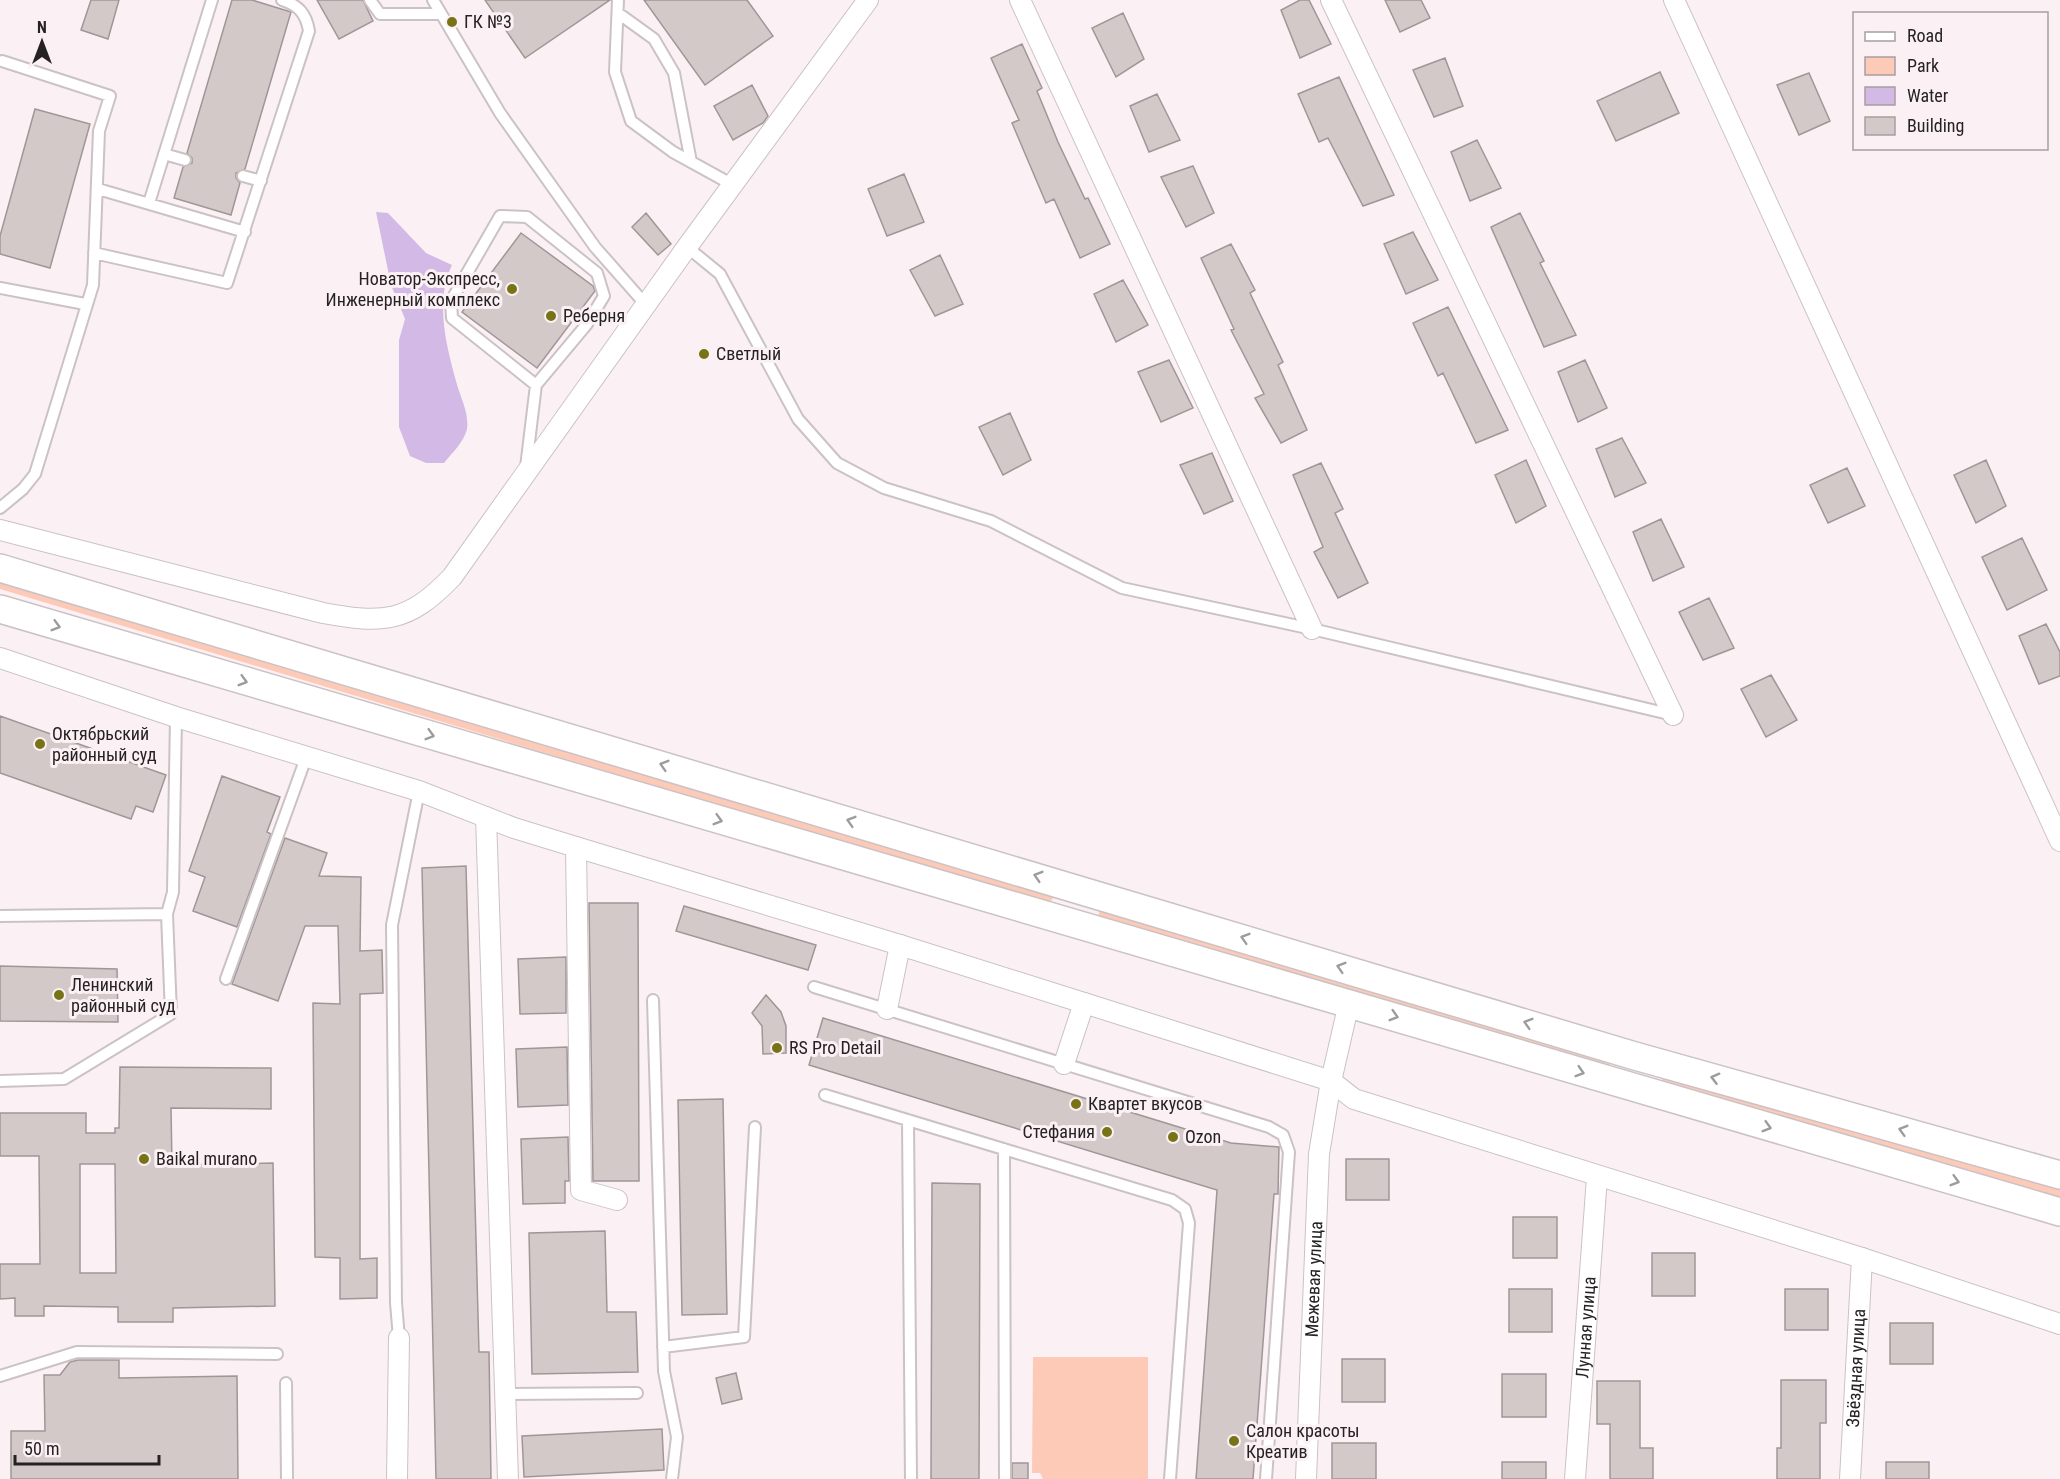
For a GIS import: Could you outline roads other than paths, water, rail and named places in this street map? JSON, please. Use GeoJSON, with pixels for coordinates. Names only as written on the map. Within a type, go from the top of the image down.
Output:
{"type":"FeatureCollection","features":[{"type":"Feature","properties":{"kind":"main road"},"geometry":{"type":"LineString","coordinates":[[0,568],[1635,1056],[2060,1175]]}},
{"type":"Feature","properties":{"kind":"main road"},"geometry":{"type":"LineString","coordinates":[[0,609],[2060,1212]]}},
{"type":"Feature","properties":{"kind":"main road"},"geometry":{"type":"LineString","coordinates":[[1066,922],[1062,901],[1075,887]]}},
{"type":"Feature","properties":{"kind":"main road"},"geometry":{"type":"LineString","coordinates":[[1626,1085],[1635,1056]]}},
{"type":"Feature","properties":{"kind":"street"},"geometry":{"type":"LineString","coordinates":[[0,530],[323,613],[367,621],[400,615],[432,598],[452,577],[687,247],[868,0]]}},
{"type":"Feature","properties":{"kind":"street"},"geometry":{"type":"LineString","coordinates":[[1020,0],[1312,629]]}},
{"type":"Feature","properties":{"kind":"street"},"geometry":{"type":"LineString","coordinates":[[1331,0],[1673,715]]}},
{"type":"Feature","properties":{"kind":"street"},"geometry":{"type":"LineString","coordinates":[[1674,0],[2060,841]]}},
{"type":"Feature","properties":{"kind":"street"},"geometry":{"type":"LineString","coordinates":[[0,657],[176,717],[307,755],[419,791],[486,817],[576,847],[900,945],[1331,1081],[1354,1099],[1862,1258],[2060,1324]]}},
{"type":"Feature","properties":{"kind":"street"},"geometry":{"type":"LineString","coordinates":[[486,817],[507,1394],[508,1479]]}},
{"type":"Feature","properties":{"kind":"street"},"geometry":{"type":"LineString","coordinates":[[576,847],[581,1190],[617,1200]]}},
{"type":"Feature","properties":{"kind":"street"},"geometry":{"type":"LineString","coordinates":[[887,1010],[900,945]]}},
{"type":"Feature","properties":{"kind":"street"},"geometry":{"type":"LineString","coordinates":[[1064,1064],[1084,1003]]}},
{"type":"Feature","properties":{"kind":"street","name":"Межевая улица"},"geometry":{"type":"LineString","coordinates":[[1306,1479],[1319,1154],[1331,1081],[1349,1003]]}},
{"type":"Feature","properties":{"kind":"street","name":"Лунная улица"},"geometry":{"type":"LineString","coordinates":[[1575,1479],[1598,1177]]}},
{"type":"Feature","properties":{"kind":"street","name":"Звёздная улица"},"geometry":{"type":"LineString","coordinates":[[1850,1479],[1862,1258]]}},
{"type":"Feature","properties":{"kind":"street"},"geometry":{"type":"LineString","coordinates":[[397,1479],[399,1338]]}},
{"type":"Feature","properties":{"kind":"lane"},"geometry":{"type":"LineString","coordinates":[[150,203],[212,0]]}},
{"type":"Feature","properties":{"kind":"lane"},"geometry":{"type":"LineString","coordinates":[[94,253],[227,283],[309,31],[307,19],[296,5],[282,0]]}},
{"type":"Feature","properties":{"kind":"lane"},"geometry":{"type":"LineString","coordinates":[[370,0],[380,14],[441,14]]}},
{"type":"Feature","properties":{"kind":"lane"},"geometry":{"type":"LineString","coordinates":[[433,0],[506,123],[595,247],[646,305]]}},
{"type":"Feature","properties":{"kind":"lane"},"geometry":{"type":"LineString","coordinates":[[618,0],[615,72],[631,121],[691,162],[733,185]]}},
{"type":"Feature","properties":{"kind":"lane"},"geometry":{"type":"LineString","coordinates":[[618,13],[654,39],[674,73],[691,162]]}},
{"type":"Feature","properties":{"kind":"lane"},"geometry":{"type":"LineString","coordinates":[[0,508],[23,489],[35,474],[85,304],[93,285],[99,131],[110,96],[1,62]]}},
{"type":"Feature","properties":{"kind":"lane"},"geometry":{"type":"LineString","coordinates":[[164,154],[185,160]]}},
{"type":"Feature","properties":{"kind":"lane"},"geometry":{"type":"LineString","coordinates":[[243,176],[261,181]]}},
{"type":"Feature","properties":{"kind":"lane"},"geometry":{"type":"LineString","coordinates":[[98,189],[245,232]]}},
{"type":"Feature","properties":{"kind":"lane"},"geometry":{"type":"LineString","coordinates":[[525,476],[536,385],[587,324],[604,296],[597,273],[527,217],[500,216],[451,301],[452,318],[536,385]]}},
{"type":"Feature","properties":{"kind":"lane"},"geometry":{"type":"LineString","coordinates":[[687,247],[720,274],[798,419],[837,463],[884,488],[991,521],[1122,588],[1312,629],[1673,715]]}},
{"type":"Feature","properties":{"kind":"lane"},"geometry":{"type":"LineString","coordinates":[[0,288],[85,304]]}},
{"type":"Feature","properties":{"kind":"lane"},"geometry":{"type":"LineString","coordinates":[[0,1081],[64,1079],[171,1014],[167,914],[173,892],[176,717]]}},
{"type":"Feature","properties":{"kind":"lane"},"geometry":{"type":"LineString","coordinates":[[226,979],[307,755]]}},
{"type":"Feature","properties":{"kind":"lane"},"geometry":{"type":"LineString","coordinates":[[399,1338],[396,1303],[392,925],[419,791]]}},
{"type":"Feature","properties":{"kind":"lane"},"geometry":{"type":"LineString","coordinates":[[0,916],[167,914]]}},
{"type":"Feature","properties":{"kind":"lane"},"geometry":{"type":"LineString","coordinates":[[814,987],[1277,1130],[1287,1142],[1289,1152],[1266,1479]]}},
{"type":"Feature","properties":{"kind":"lane"},"geometry":{"type":"LineString","coordinates":[[653,1000],[664,1371],[677,1437],[672,1479]]}},
{"type":"Feature","properties":{"kind":"lane"},"geometry":{"type":"LineString","coordinates":[[825,1095],[1172,1200],[1185,1209],[1189,1223],[1170,1479]]}},
{"type":"Feature","properties":{"kind":"lane"},"geometry":{"type":"LineString","coordinates":[[908,1120],[911,1479]]}},
{"type":"Feature","properties":{"kind":"lane"},"geometry":{"type":"LineString","coordinates":[[663,1347],[744,1337],[755,1127]]}},
{"type":"Feature","properties":{"kind":"lane"},"geometry":{"type":"LineString","coordinates":[[1004,1149],[1005,1479]]}},
{"type":"Feature","properties":{"kind":"lane"},"geometry":{"type":"LineString","coordinates":[[0,1376],[77,1352],[277,1354]]}},
{"type":"Feature","properties":{"kind":"lane"},"geometry":{"type":"LineString","coordinates":[[286,1383],[287,1479]]}},
{"type":"Feature","properties":{"kind":"lane"},"geometry":{"type":"LineString","coordinates":[[507,1394],[637,1393]]}},
{"type":"Feature","properties":{"kind":"water"},"geometry":{"type":"Polygon","coordinates":[[[376,212],[388,213],[426,253],[452,265],[444,295],[444,326],[450,358],[465,408],[467,429],[457,447],[444,463],[426,463],[410,456],[399,427],[399,340],[405,319],[391,285],[376,212]]]}},
{"type":"Feature","properties":{"kind":"place","name":"ГК №3"},"geometry":{"type":"Point","coordinates":[452,22]}},
{"type":"Feature","properties":{"kind":"place","name":"Новатор-Экспресс, Инженерный комплекс"},"geometry":{"type":"Point","coordinates":[512,289]}},
{"type":"Feature","properties":{"kind":"place","name":"Реберня"},"geometry":{"type":"Point","coordinates":[551,316]}},
{"type":"Feature","properties":{"kind":"place","name":"Светлый"},"geometry":{"type":"Point","coordinates":[704,354]}},
{"type":"Feature","properties":{"kind":"place","name":"Октябрьский районный суд"},"geometry":{"type":"Point","coordinates":[40,744]}},
{"type":"Feature","properties":{"kind":"place","name":"Ленинский районный суд"},"geometry":{"type":"Point","coordinates":[59,995]}},
{"type":"Feature","properties":{"kind":"place","name":"RS Pro Detail"},"geometry":{"type":"Point","coordinates":[777,1048]}},
{"type":"Feature","properties":{"kind":"place","name":"Квартет вкусов"},"geometry":{"type":"Point","coordinates":[1076,1104]}},
{"type":"Feature","properties":{"kind":"place","name":"Стефания"},"geometry":{"type":"Point","coordinates":[1107,1132]}},
{"type":"Feature","properties":{"kind":"place","name":"Ozon"},"geometry":{"type":"Point","coordinates":[1173,1137]}},
{"type":"Feature","properties":{"kind":"place","name":"Baikal murano"},"geometry":{"type":"Point","coordinates":[144,1159]}},
{"type":"Feature","properties":{"kind":"place","name":"Салон красоты Креатив"},"geometry":{"type":"Point","coordinates":[1234,1441]}}]}
